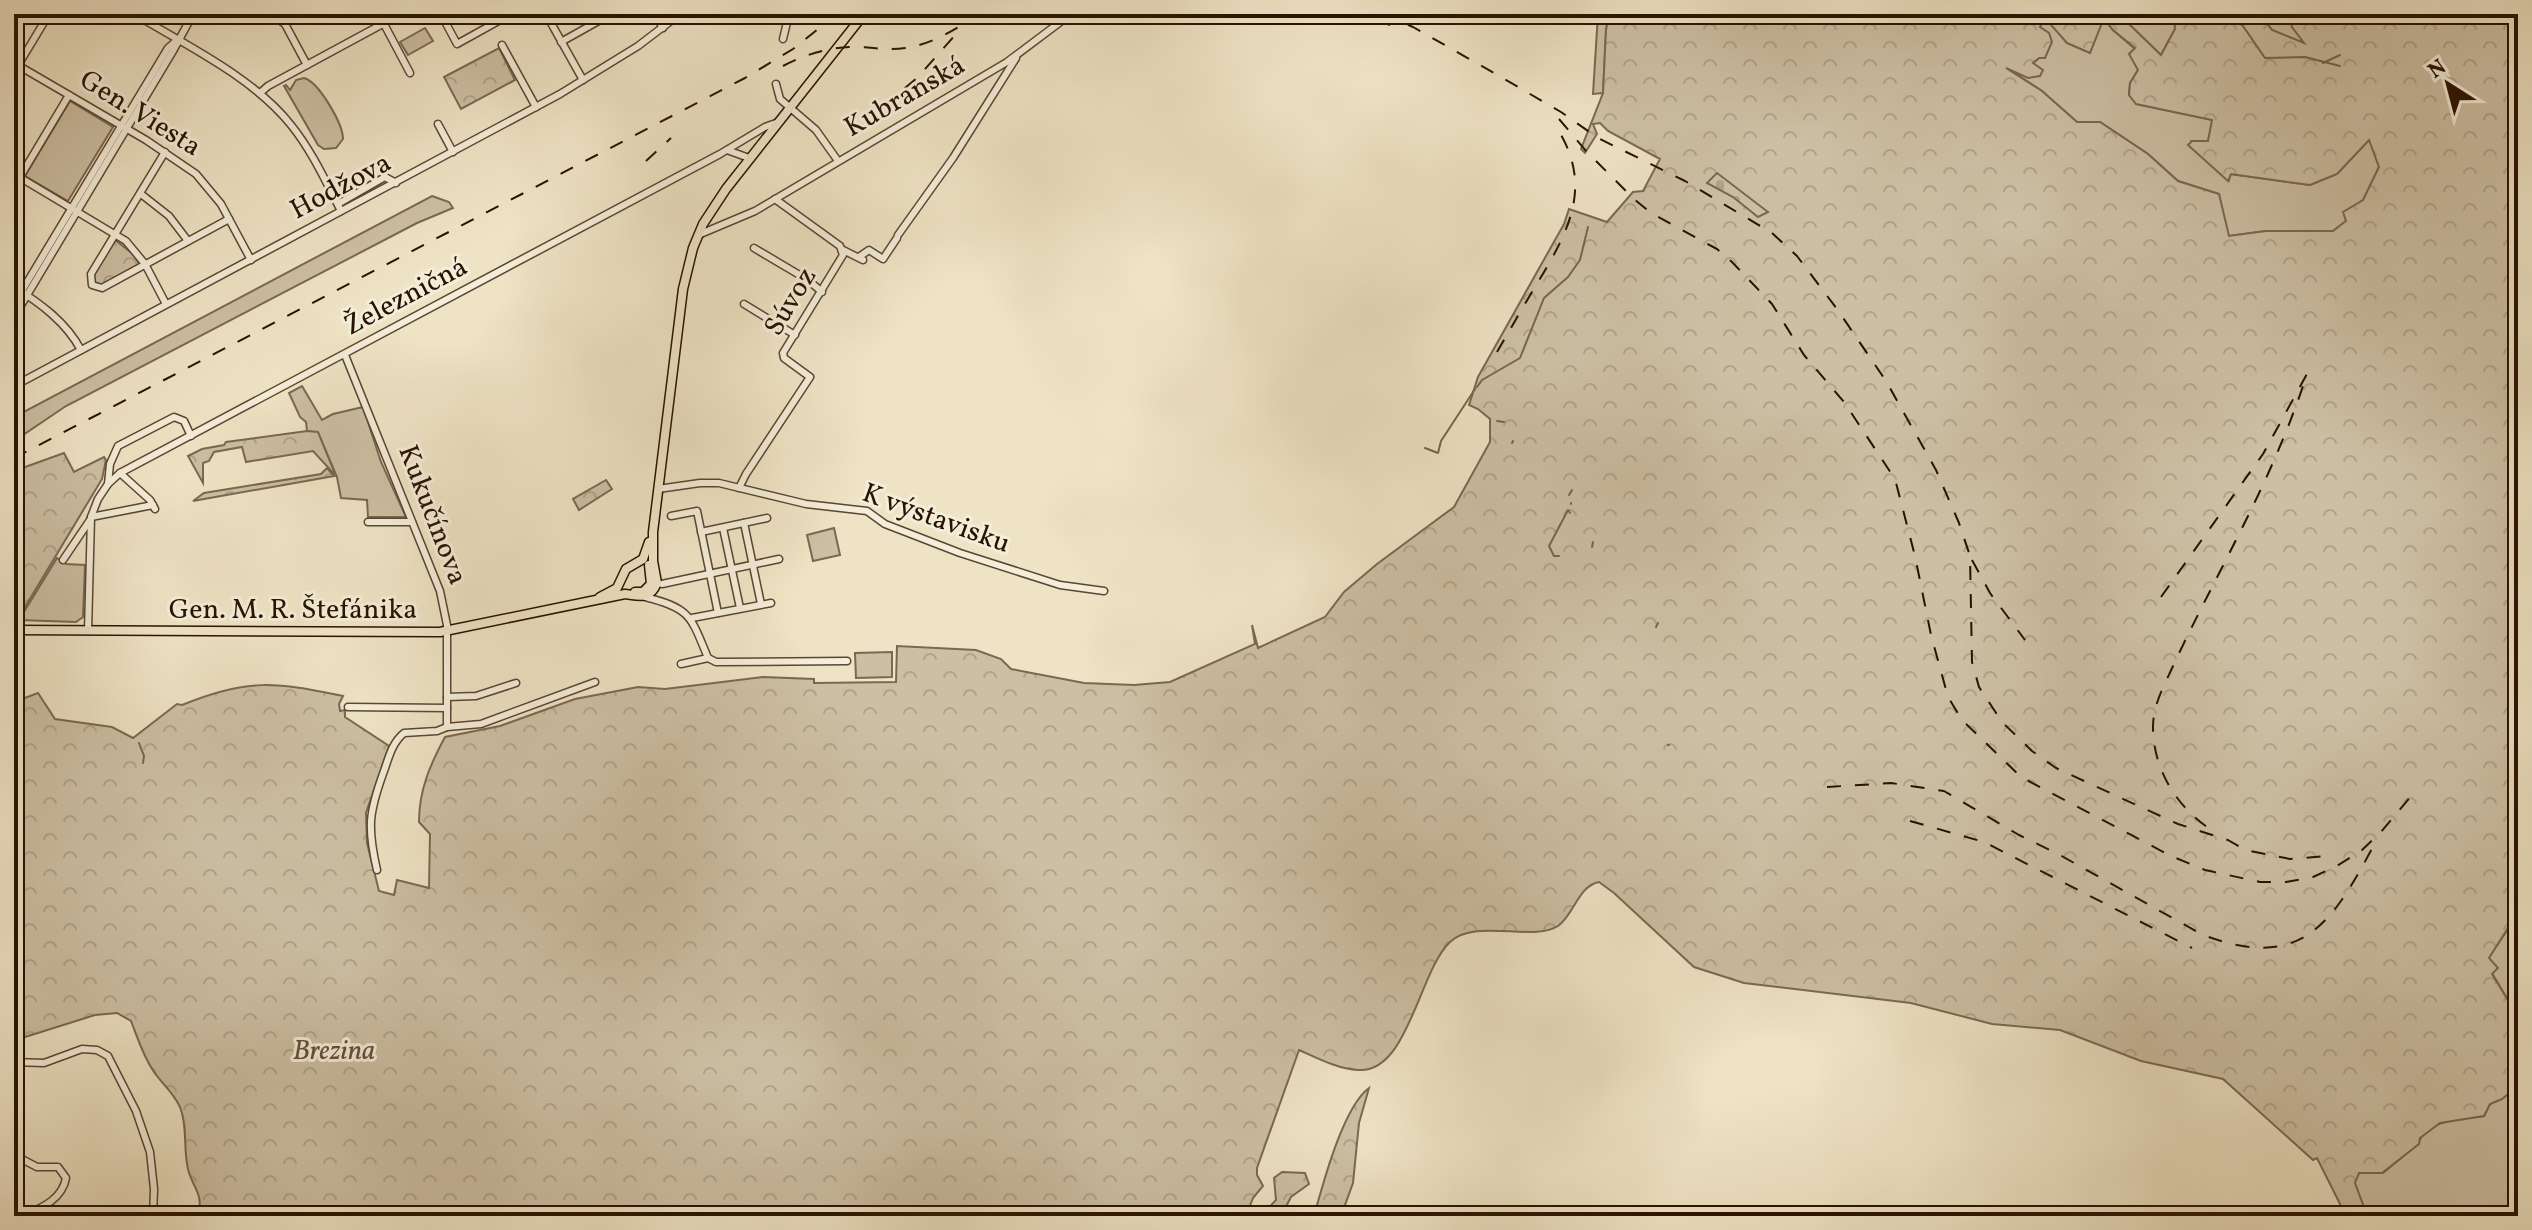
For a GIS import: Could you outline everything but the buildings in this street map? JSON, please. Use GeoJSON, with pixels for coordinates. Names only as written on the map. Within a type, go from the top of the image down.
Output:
{"type":"FeatureCollection","features":[{"type":"Feature","properties":{"kind":"main road"},"geometry":{"type":"LineString","coordinates":[[657,588],[649,559],[683,289],[698,235],[712,209],[749,158],[864,14]]}},
{"type":"Feature","properties":{"kind":"main road"},"geometry":{"type":"LineString","coordinates":[[627,589],[626,569],[646,554],[652,539]]}},
{"type":"Feature","properties":{"kind":"main road"},"geometry":{"type":"LineString","coordinates":[[604,597],[620,567],[640,556],[652,539]]}},
{"type":"Feature","properties":{"kind":"main road"},"geometry":{"type":"LineString","coordinates":[[652,539],[657,588]]}},
{"type":"Feature","properties":{"kind":"main road"},"geometry":{"type":"LineString","coordinates":[[624,564],[644,565],[650,571]]}},
{"type":"Feature","properties":{"kind":"main road"},"geometry":{"type":"LineString","coordinates":[[604,597],[627,589],[643,592],[657,588]]}},
{"type":"Feature","properties":{"kind":"main road"},"geometry":{"type":"LineString","coordinates":[[627,589],[645,597],[657,588]]}},
{"type":"Feature","properties":{"kind":"main road","name":"Gen. M. R. Štefánika"},"geometry":{"type":"LineString","coordinates":[[19,630],[447,631],[604,597]]}},
{"type":"Feature","properties":{"kind":"street"},"geometry":{"type":"LineString","coordinates":[[14,72],[16,64],[49,14]]}},
{"type":"Feature","properties":{"kind":"street"},"geometry":{"type":"LineString","coordinates":[[134,14],[260,93],[291,125],[340,208]]}},
{"type":"Feature","properties":{"kind":"street"},"geometry":{"type":"LineString","coordinates":[[14,317],[168,48],[177,40],[193,14]]}},
{"type":"Feature","properties":{"kind":"street"},"geometry":{"type":"LineString","coordinates":[[271,14],[281,20],[307,65]]}},
{"type":"Feature","properties":{"kind":"street"},"geometry":{"type":"LineString","coordinates":[[281,20],[294,14]]}},
{"type":"Feature","properties":{"kind":"street"},"geometry":{"type":"LineString","coordinates":[[260,93],[401,14]]}},
{"type":"Feature","properties":{"kind":"street"},"geometry":{"type":"LineString","coordinates":[[441,14],[457,44],[511,14]]}},
{"type":"Feature","properties":{"kind":"street"},"geometry":{"type":"LineString","coordinates":[[546,14],[583,80]]}},
{"type":"Feature","properties":{"kind":"street"},"geometry":{"type":"LineString","coordinates":[[561,42],[611,14]]}},
{"type":"Feature","properties":{"kind":"street"},"geometry":{"type":"LineString","coordinates":[[655,14],[663,28]]}},
{"type":"Feature","properties":{"kind":"street","name":"Hodžova"},"geometry":{"type":"LineString","coordinates":[[14,386],[251,260],[340,208],[396,183],[536,107],[583,80],[680,14]]}},
{"type":"Feature","properties":{"kind":"street"},"geometry":{"type":"LineString","coordinates":[[783,39],[789,14]]}},
{"type":"Feature","properties":{"kind":"street","name":"Kubranská"},"geometry":{"type":"LineString","coordinates":[[698,235],[775,199],[1018,55],[1071,14]]}},
{"type":"Feature","properties":{"kind":"street"},"geometry":{"type":"LineString","coordinates":[[384,24],[410,73]]}},
{"type":"Feature","properties":{"kind":"street"},"geometry":{"type":"LineString","coordinates":[[502,45],[536,107]]}},
{"type":"Feature","properties":{"kind":"street","name":"Súvoz"},"geometry":{"type":"LineString","coordinates":[[775,199],[843,250],[861,258],[869,250],[883,259],[953,158],[1018,55]]}},
{"type":"Feature","properties":{"kind":"street","name":"Gen. Viesta"},"geometry":{"type":"LineString","coordinates":[[16,64],[165,152],[204,182],[251,260]]}},
{"type":"Feature","properties":{"kind":"street","name":"Kubranská"},"geometry":{"type":"LineString","coordinates":[[776,84],[780,99],[819,134],[838,161]]}},
{"type":"Feature","properties":{"kind":"street"},"geometry":{"type":"LineString","coordinates":[[14,187],[17,176],[69,95]]}},
{"type":"Feature","properties":{"kind":"street","name":"Železničná"},"geometry":{"type":"LineString","coordinates":[[108,484],[120,473],[776,123]]}},
{"type":"Feature","properties":{"kind":"street"},"geometry":{"type":"LineString","coordinates":[[438,124],[453,152]]}},
{"type":"Feature","properties":{"kind":"street"},"geometry":{"type":"LineString","coordinates":[[727,150],[749,158]]}},
{"type":"Feature","properties":{"kind":"street"},"geometry":{"type":"LineString","coordinates":[[165,152],[91,274],[92,285],[102,288],[229,219]]}},
{"type":"Feature","properties":{"kind":"street"},"geometry":{"type":"LineString","coordinates":[[17,176],[134,249],[166,304]]}},
{"type":"Feature","properties":{"kind":"street"},"geometry":{"type":"LineString","coordinates":[[141,194],[162,208],[188,241]]}},
{"type":"Feature","properties":{"kind":"street"},"geometry":{"type":"LineString","coordinates":[[754,248],[798,273],[822,292]]}},
{"type":"Feature","properties":{"kind":"street","name":"Súvoz"},"geometry":{"type":"LineString","coordinates":[[739,488],[810,377],[784,358],[783,353],[842,259],[843,250]]}},
{"type":"Feature","properties":{"kind":"street"},"geometry":{"type":"LineString","coordinates":[[14,287],[39,301],[63,325],[81,350]]}},
{"type":"Feature","properties":{"kind":"street"},"geometry":{"type":"LineString","coordinates":[[14,304],[25,293]]}},
{"type":"Feature","properties":{"kind":"street"},"geometry":{"type":"LineString","coordinates":[[744,304],[795,335]]}},
{"type":"Feature","properties":{"kind":"street","name":"Kukučínova"},"geometry":{"type":"LineString","coordinates":[[345,355],[440,591],[447,631],[447,727]]}},
{"type":"Feature","properties":{"kind":"street"},"geometry":{"type":"LineString","coordinates":[[88,631],[91,518],[94,505],[108,484],[113,453],[121,443],[174,417],[184,421],[191,436]]}},
{"type":"Feature","properties":{"kind":"street"},"geometry":{"type":"LineString","coordinates":[[63,560],[91,518],[154,507],[120,473]]}},
{"type":"Feature","properties":{"kind":"street","name":"K výstavisku"},"geometry":{"type":"LineString","coordinates":[[658,489],[706,482],[806,504],[867,511],[885,524],[960,553],[1060,585],[1104,591]]}},
{"type":"Feature","properties":{"kind":"street"},"geometry":{"type":"LineString","coordinates":[[671,516],[697,511],[718,613]]}},
{"type":"Feature","properties":{"kind":"street"},"geometry":{"type":"LineString","coordinates":[[701,532],[767,518]]}},
{"type":"Feature","properties":{"kind":"street"},"geometry":{"type":"LineString","coordinates":[[368,522],[412,522]]}},
{"type":"Feature","properties":{"kind":"street"},"geometry":{"type":"LineString","coordinates":[[744,523],[761,604]]}},
{"type":"Feature","properties":{"kind":"street"},"geometry":{"type":"LineString","coordinates":[[723,528],[740,608]]}},
{"type":"Feature","properties":{"kind":"street"},"geometry":{"type":"LineString","coordinates":[[667,602],[657,588],[779,559]]}},
{"type":"Feature","properties":{"kind":"street"},"geometry":{"type":"LineString","coordinates":[[645,597],[667,602],[692,618],[708,658]]}},
{"type":"Feature","properties":{"kind":"street"},"geometry":{"type":"LineString","coordinates":[[692,618],[771,603]]}},
{"type":"Feature","properties":{"kind":"street"},"geometry":{"type":"LineString","coordinates":[[681,664],[708,658],[716,662],[847,661]]}},
{"type":"Feature","properties":{"kind":"street"},"geometry":{"type":"LineString","coordinates":[[377,870],[371,842],[370,814],[393,747],[404,733],[481,724],[595,682]]}},
{"type":"Feature","properties":{"kind":"street"},"geometry":{"type":"LineString","coordinates":[[447,697],[476,696],[516,683]]}},
{"type":"Feature","properties":{"kind":"street"},"geometry":{"type":"LineString","coordinates":[[348,707],[447,708]]}},
{"type":"Feature","properties":{"kind":"street"},"geometry":{"type":"LineString","coordinates":[[14,1062],[44,1063],[82,1049],[97,1050],[108,1056],[136,1111],[150,1152],[153,1216]]}},
{"type":"Feature","properties":{"kind":"street"},"geometry":{"type":"LineString","coordinates":[[14,1155],[37,1167],[58,1167],[66,1178],[51,1202],[23,1216]]}},
{"type":"Feature","properties":{"kind":"green space"},"geometry":{"type":"Polygon","coordinates":[[[1598,14],[1609,14],[1603,93],[1593,94],[1598,14]]]}},
{"type":"Feature","properties":{"kind":"green space","name":"Brezina"},"geometry":{"type":"Polygon","coordinates":[[[1609,14],[2114,14],[2128,23],[2161,55],[2175,29],[2174,14],[2259,14],[2272,30],[2304,43],[2292,27],[2289,14],[2518,14],[2518,934],[2514,935],[2508,928],[2489,958],[2498,968],[2492,974],[2518,1017],[2518,1086],[2490,1104],[2484,1116],[2440,1123],[2382,1173],[2359,1173],[2355,1183],[2369,1216],[2346,1216],[2317,1158],[2313,1160],[2223,1079],[2141,1061],[2060,1030],[1992,1024],[1911,1003],[1744,983],[1694,967],[1599,882],[1586,889],[1558,926],[1534,932],[1474,932],[1450,942],[1439,956],[1401,1039],[1389,1056],[1375,1067],[1358,1070],[1343,1068],[1299,1050],[1257,1168],[1263,1186],[1253,1198],[1246,1216],[198,1216],[199,1196],[188,1169],[180,1107],[150,1066],[131,1021],[117,1013],[95,1015],[14,1038],[14,702],[38,693],[55,719],[112,727],[133,738],[177,704],[225,690],[262,685],[343,696],[339,704],[340,711],[345,710],[345,717],[389,746],[366,813],[367,843],[379,891],[394,895],[397,880],[429,888],[430,834],[419,822],[421,799],[426,778],[445,737],[500,726],[575,699],[638,687],[665,689],[763,677],[814,679],[814,683],[896,682],[897,646],[976,650],[1001,659],[1011,669],[1084,683],[1134,685],[1170,682],[1255,644],[1252,625],[1258,648],[1325,617],[1344,592],[1454,507],[1490,442],[1490,419],[1469,405],[1478,377],[1564,224],[1569,209],[1607,222],[1633,192],[1643,191],[1660,159],[1608,131],[1600,123],[1593,124],[1597,134],[1585,153],[1581,149],[1603,93],[1609,14]],[[2044,17],[2040,27],[2049,33],[2052,42],[2045,58],[2033,63],[2043,70],[2040,76],[2028,78],[2006,68],[2042,91],[2077,122],[2100,122],[2148,154],[2178,181],[2219,194],[2229,236],[2266,231],[2333,231],[2346,221],[2343,212],[2363,200],[2379,167],[2369,140],[2337,174],[2310,185],[2231,174],[2228,181],[2188,145],[2192,141],[2208,141],[2212,120],[2136,104],[2129,95],[2130,83],[2138,70],[2129,54],[2135,48],[2104,18],[2090,53],[2067,43],[2044,17]]]}},
{"type":"Feature","properties":{"kind":"green space"},"geometry":{"type":"Polygon","coordinates":[[[2114,14],[2174,14],[2175,29],[2161,55],[2128,23],[2114,14]]]}},
{"type":"Feature","properties":{"kind":"green space"},"geometry":{"type":"Polygon","coordinates":[[[2259,14],[2289,14],[2292,27],[2306,44],[2272,30],[2259,14]]]}},
{"type":"Feature","properties":{"kind":"green space"},"geometry":{"type":"Polygon","coordinates":[[[2045,16],[2067,43],[2090,53],[2103,17],[2135,49],[2138,70],[2130,83],[2129,95],[2137,104],[2213,120],[2208,141],[2192,141],[2229,180],[2230,174],[2310,185],[2337,174],[2370,139],[2379,167],[2363,201],[2344,212],[2346,221],[2333,231],[2266,231],[2228,236],[2219,194],[2178,181],[2148,154],[2100,122],[2077,122],[2042,91],[1999,63],[2032,64],[2039,58],[2040,27],[2045,16]]]}},
{"type":"Feature","properties":{"kind":"green space"},"geometry":{"type":"Polygon","coordinates":[[[425,28],[433,41],[408,55],[400,42],[425,28]]]}},
{"type":"Feature","properties":{"kind":"green space"},"geometry":{"type":"Polygon","coordinates":[[[499,48],[515,80],[461,109],[444,77],[499,48]]]}},
{"type":"Feature","properties":{"kind":"green space"},"geometry":{"type":"Polygon","coordinates":[[[304,78],[323,95],[339,124],[343,139],[336,148],[324,149],[318,145],[284,86],[290,90],[296,80],[304,78]]]}},
{"type":"Feature","properties":{"kind":"green space"},"geometry":{"type":"Polygon","coordinates":[[[70,101],[113,127],[68,201],[25,176],[70,101]]]}},
{"type":"Feature","properties":{"kind":"green space"},"geometry":{"type":"Polygon","coordinates":[[[1717,173],[1768,212],[1758,217],[1733,197],[1707,183],[1717,173]]]}},
{"type":"Feature","properties":{"kind":"green space"},"geometry":{"type":"Polygon","coordinates":[[[432,196],[449,202],[453,208],[417,223],[66,406],[14,441],[14,417],[432,196]]]}},
{"type":"Feature","properties":{"kind":"green space"},"geometry":{"type":"Polygon","coordinates":[[[114,239],[133,254],[140,265],[102,286],[94,284],[93,275],[114,239]]]}},
{"type":"Feature","properties":{"kind":"green space"},"geometry":{"type":"Polygon","coordinates":[[[302,386],[322,420],[363,407],[381,462],[406,517],[368,517],[367,500],[341,498],[337,477],[318,433],[307,431],[306,422],[300,417],[289,393],[302,386]]]}},
{"type":"Feature","properties":{"kind":"green space"},"geometry":{"type":"Polygon","coordinates":[[[318,432],[336,476],[313,451],[246,462],[242,447],[214,452],[209,461],[203,463],[203,483],[188,456],[226,442],[318,432]]]}},
{"type":"Feature","properties":{"kind":"green space"},"geometry":{"type":"Polygon","coordinates":[[[64,453],[74,472],[104,457],[102,479],[14,621],[14,471],[64,453]]]}},
{"type":"Feature","properties":{"kind":"green space"},"geometry":{"type":"Polygon","coordinates":[[[327,468],[334,476],[193,501],[204,493],[321,474],[327,468]]]}},
{"type":"Feature","properties":{"kind":"green space"},"geometry":{"type":"Polygon","coordinates":[[[606,480],[612,489],[579,510],[573,499],[606,480]]]}},
{"type":"Feature","properties":{"kind":"green space"},"geometry":{"type":"Polygon","coordinates":[[[834,528],[840,555],[813,561],[807,535],[834,528]]]}},
{"type":"Feature","properties":{"kind":"green space"},"geometry":{"type":"Polygon","coordinates":[[[57,558],[66,564],[85,565],[83,617],[76,622],[19,620],[57,558]]]}},
{"type":"Feature","properties":{"kind":"green space"},"geometry":{"type":"Polygon","coordinates":[[[892,652],[892,677],[856,678],[855,653],[892,652]]]}},
{"type":"Feature","properties":{"kind":"green space"},"geometry":{"type":"Polygon","coordinates":[[[2509,928],[2514,935],[2518,934],[2518,1017],[2492,973],[2488,958],[2509,928]]]}},
{"type":"Feature","properties":{"kind":"green space"},"geometry":{"type":"Polygon","coordinates":[[[2518,1086],[2518,1216],[2369,1216],[2354,1183],[2359,1173],[2383,1173],[2418,1144],[2428,1130],[2446,1122],[2484,1116],[2490,1104],[2518,1086]]]}},
{"type":"Feature","properties":{"kind":"green space"},"geometry":{"type":"Polygon","coordinates":[[[1369,1088],[1359,1123],[1353,1183],[1341,1216],[1314,1216],[1343,1128],[1369,1088]]]}},
{"type":"Feature","properties":{"kind":"green space"},"geometry":{"type":"Polygon","coordinates":[[[1282,1172],[1305,1173],[1309,1184],[1291,1197],[1281,1216],[1261,1216],[1276,1200],[1274,1178],[1282,1172]]]}},
{"type":"Feature","properties":{"kind":"waterway"},"geometry":{"type":"LineString","coordinates":[[2227,14],[2243,26],[2265,58],[2305,57],[2340,66]]}},
{"type":"Feature","properties":{"kind":"waterway"},"geometry":{"type":"LineString","coordinates":[[2323,63],[2340,55]]}},
{"type":"Feature","properties":{"kind":"waterway"},"geometry":{"type":"LineString","coordinates":[[1477,387],[1482,380],[1520,358],[1544,298],[1568,277],[1580,260],[1588,227]]}},
{"type":"Feature","properties":{"kind":"waterway"},"geometry":{"type":"LineString","coordinates":[[1425,448],[1438,453],[1441,441],[1475,389]]}},
{"type":"Feature","properties":{"kind":"waterway"},"geometry":{"type":"LineString","coordinates":[[1497,421],[1504,422]]}},
{"type":"Feature","properties":{"kind":"waterway"},"geometry":{"type":"LineString","coordinates":[[1569,495],[1572,490]]}},
{"type":"Feature","properties":{"kind":"waterway"},"geometry":{"type":"LineString","coordinates":[[1559,556],[1554,556],[1549,546],[1568,510],[1570,513]]}},
{"type":"Feature","properties":{"kind":"waterway"},"geometry":{"type":"LineString","coordinates":[[1592,547],[1593,542]]}},
{"type":"Feature","properties":{"kind":"waterway"},"geometry":{"type":"LineString","coordinates":[[1656,627],[1658,623]]}},
{"type":"Feature","properties":{"kind":"waterway"},"geometry":{"type":"LineString","coordinates":[[139,743],[143,763]]}},
{"type":"Feature","properties":{"kind":"railway"},"geometry":{"type":"LineString","coordinates":[[14,458],[745,78],[793,49],[837,14]]}},
{"type":"Feature","properties":{"kind":"railway"},"geometry":{"type":"LineString","coordinates":[[783,66],[836,48],[892,49],[915,46],[944,35],[979,14]]}},
{"type":"Feature","properties":{"kind":"railway"},"geometry":{"type":"LineString","coordinates":[[1359,14],[1390,25]]}},
{"type":"Feature","properties":{"kind":"railway"},"geometry":{"type":"LineString","coordinates":[[1382,14],[1413,27],[1494,73],[1561,112],[1598,138],[1685,181],[1772,233],[1797,256],[1886,381],[1936,470],[1970,556],[1972,662],[1979,687],[2002,722],[2032,751],[2056,768],[2178,824],[2228,840],[2245,850],[2290,859],[2327,856]]}},
{"type":"Feature","properties":{"kind":"railway"},"geometry":{"type":"LineString","coordinates":[[883,106],[917,78],[957,33]]}},
{"type":"Feature","properties":{"kind":"railway"},"geometry":{"type":"LineString","coordinates":[[1559,119],[1634,199],[1651,213],[1717,249],[1732,262],[1772,304],[1804,355],[1844,402],[1895,479],[1948,697],[1962,720],[2021,777],[2171,856],[2205,870],[2260,882],[2286,882],[2313,877],[2335,867],[2361,851],[2413,794]]}},
{"type":"Feature","properties":{"kind":"railway"},"geometry":{"type":"LineString","coordinates":[[1497,352],[1560,243],[1573,206],[1573,167],[1555,125]]}},
{"type":"Feature","properties":{"kind":"railway"},"geometry":{"type":"LineString","coordinates":[[646,161],[671,138]]}},
{"type":"Feature","properties":{"kind":"railway"},"geometry":{"type":"LineString","coordinates":[[2161,597],[2263,454],[2307,374],[2266,478],[2163,687],[2155,710],[2154,742],[2162,772],[2177,798],[2210,829]]}},
{"type":"Feature","properties":{"kind":"railway"},"geometry":{"type":"LineString","coordinates":[[1972,560],[1990,593],[2025,640]]}},
{"type":"Feature","properties":{"kind":"railway"},"geometry":{"type":"LineString","coordinates":[[1827,787],[1891,783],[1944,791],[2203,935],[2237,945],[2266,948],[2290,944],[2310,933],[2328,917],[2344,897],[2375,843]]}},
{"type":"Feature","properties":{"kind":"railway"},"geometry":{"type":"LineString","coordinates":[[1910,821],[1984,842],[2192,948]]}}]}
